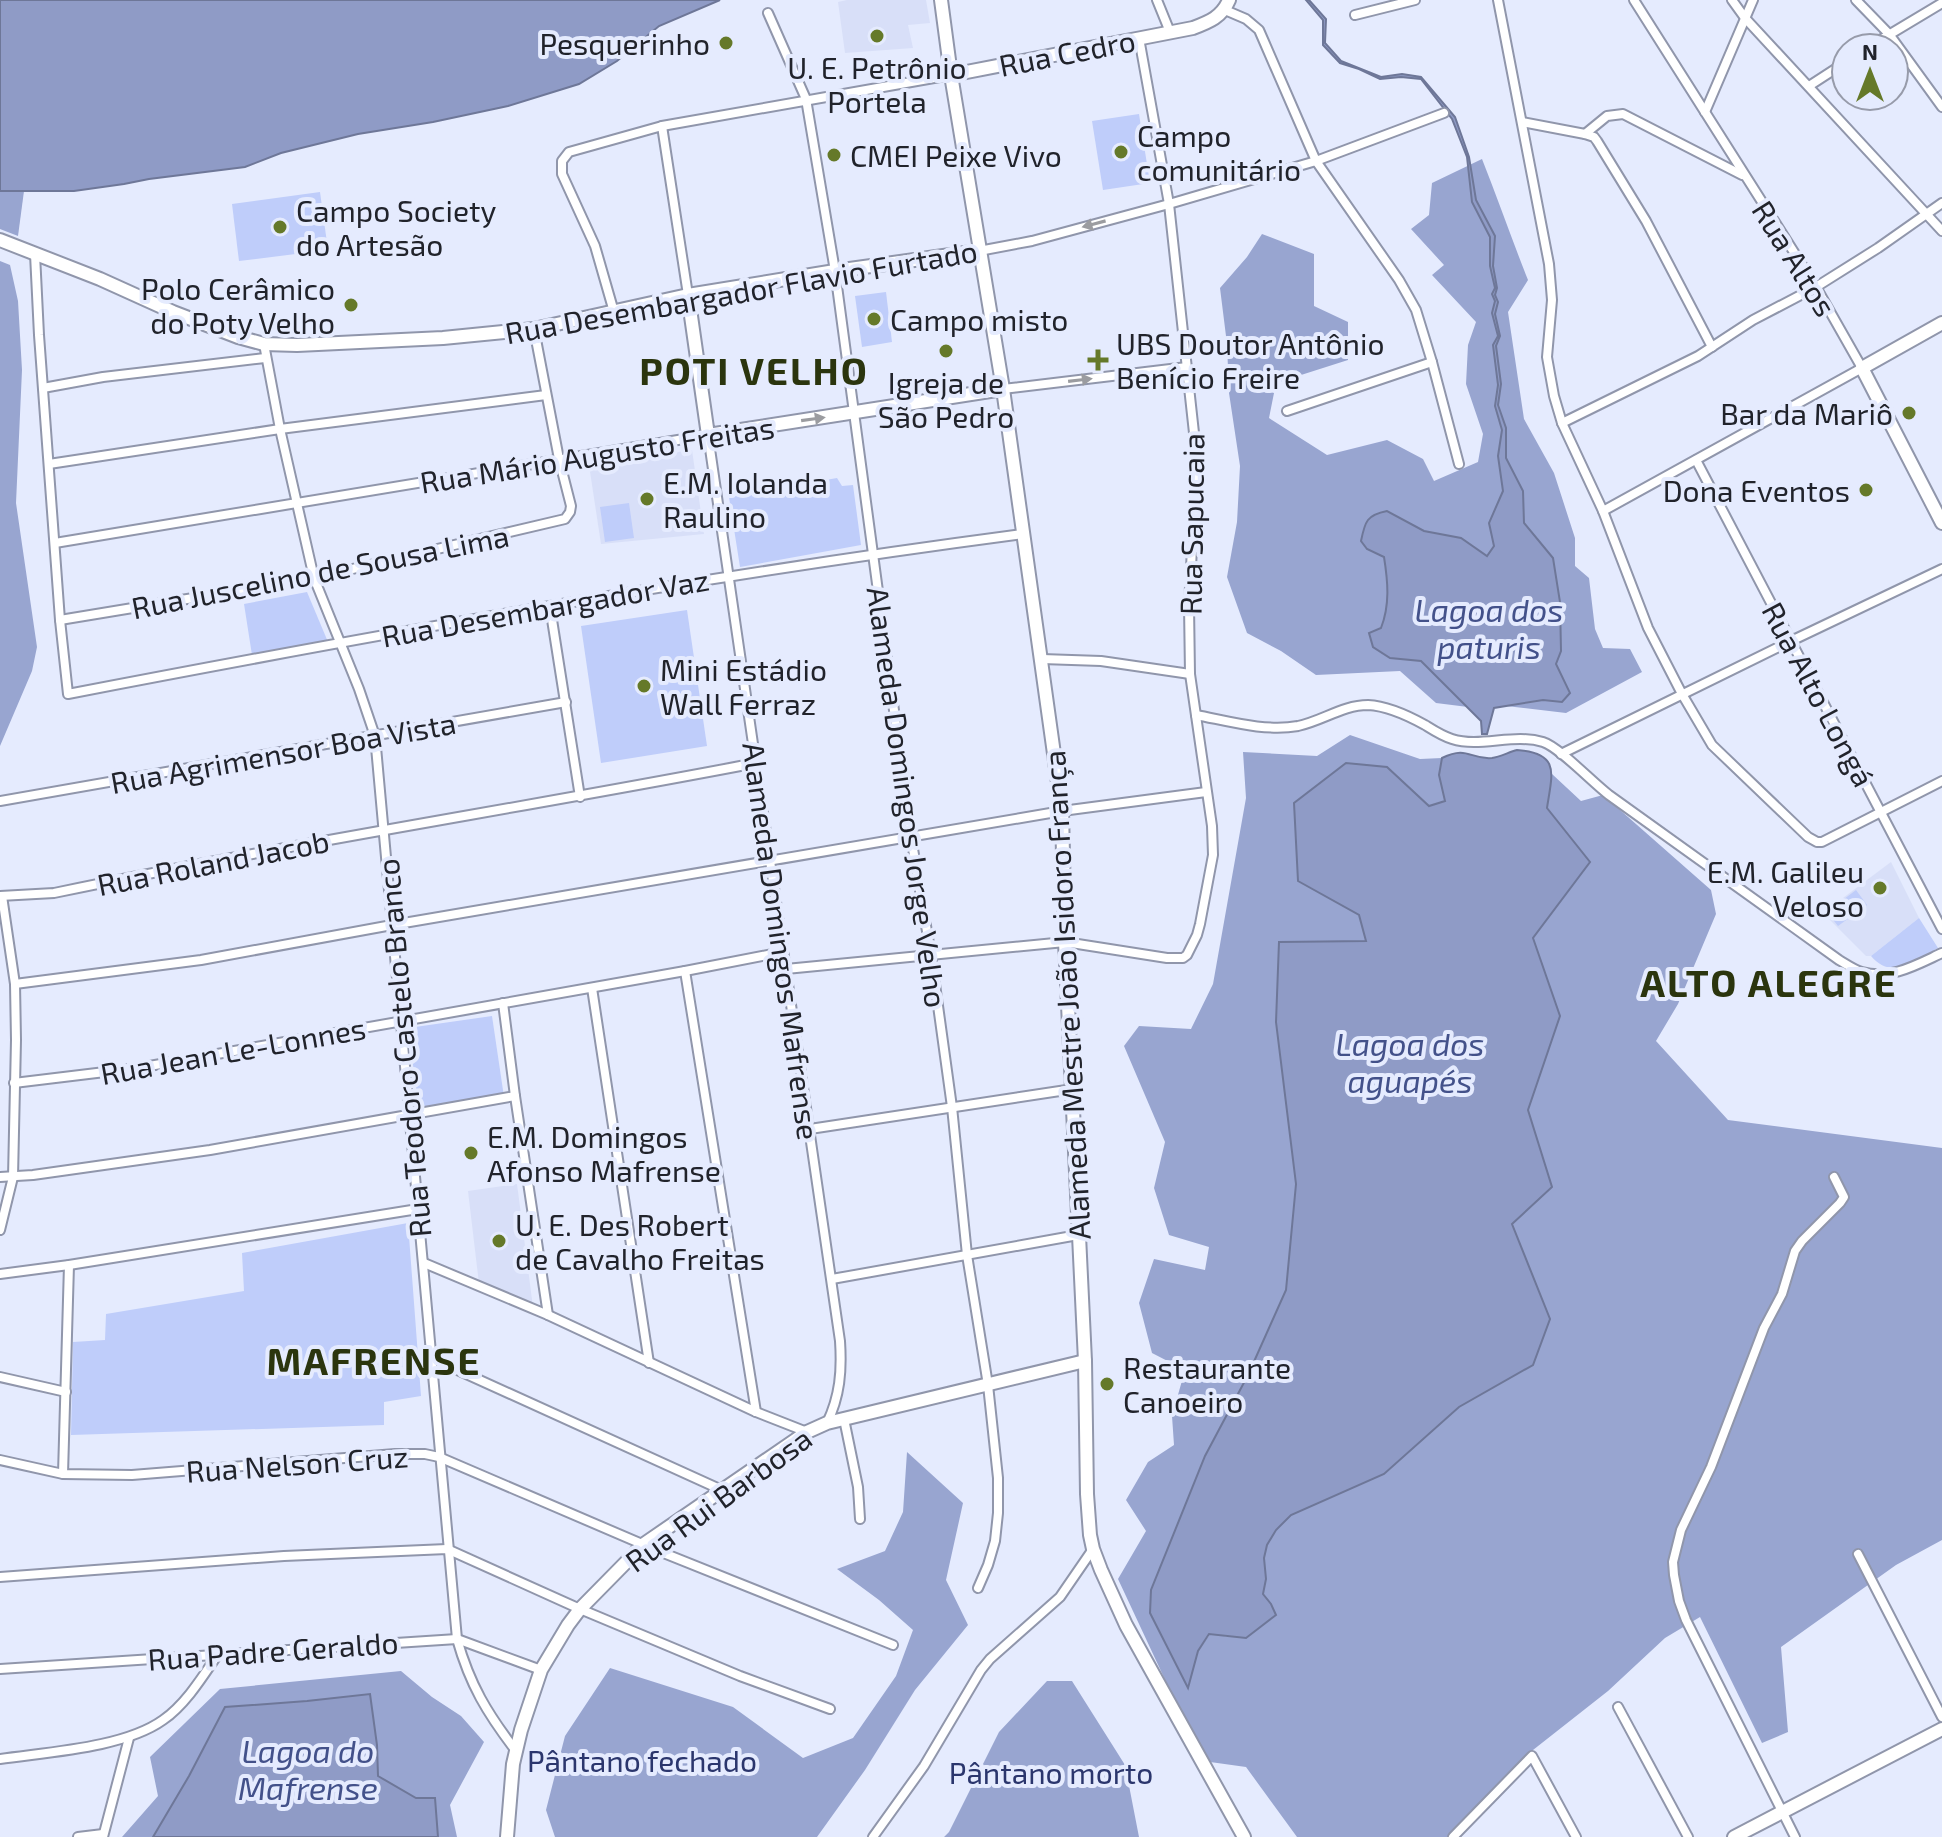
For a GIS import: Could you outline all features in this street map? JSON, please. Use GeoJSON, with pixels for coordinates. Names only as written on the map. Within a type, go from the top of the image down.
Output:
{"type":"FeatureCollection","features":[{"type":"Feature","properties":{"kind":"street","name":"Alameda Mestre João Isidoro França"},"geometry":{"type":"LineString","coordinates":[[941,0],[1003,389],[1062,811],[1065,942],[1085,1361],[1087,1494],[1093,1549],[1126,1625],[1244,1837]]}},
{"type":"Feature","properties":{"kind":"street"},"geometry":{"type":"LineString","coordinates":[[1157,0],[1170,32]]}},
{"type":"Feature","properties":{"kind":"street"},"geometry":{"type":"LineString","coordinates":[[1355,15],[1415,0]]}},
{"type":"Feature","properties":{"kind":"street"},"geometry":{"type":"LineString","coordinates":[[1498,0],[1552,281],[1547,357],[1554,396],[1562,423],[1603,511],[1648,628],[1682,694],[1719,753],[1808,837],[1822,842],[1942,781]]}},
{"type":"Feature","properties":{"kind":"street","name":"Rua Altos"},"geometry":{"type":"LineString","coordinates":[[1634,0],[1816,287],[1862,368],[1942,523]]}},
{"type":"Feature","properties":{"kind":"street"},"geometry":{"type":"LineString","coordinates":[[1732,0],[1745,18],[1942,231]]}},
{"type":"Feature","properties":{"kind":"street"},"geometry":{"type":"LineString","coordinates":[[1705,112],[1753,0]]}},
{"type":"Feature","properties":{"kind":"street"},"geometry":{"type":"LineString","coordinates":[[1856,0],[1887,32]]}},
{"type":"Feature","properties":{"kind":"street"},"geometry":{"type":"LineString","coordinates":[[1892,32],[1942,3]]}},
{"type":"Feature","properties":{"kind":"street"},"geometry":{"type":"LineString","coordinates":[[1227,5],[1259,30],[1316,161],[1409,295],[1432,362],[1459,464]]}},
{"type":"Feature","properties":{"kind":"street","name":"Rua Cedro"},"geometry":{"type":"LineString","coordinates":[[614,312],[595,246],[562,174],[562,161],[569,152],[662,126],[951,75],[1170,32],[1208,23],[1227,5]]}},
{"type":"Feature","properties":{"kind":"street","name":"Alameda Domingos Jorge Velho"},"geometry":{"type":"LineString","coordinates":[[768,13],[806,99],[835,271],[911,837],[952,1107],[967,1255],[988,1385],[998,1478],[995,1541],[978,1588]]}},
{"type":"Feature","properties":{"kind":"street","name":"Rua Sapucaia"},"geometry":{"type":"LineString","coordinates":[[1065,942],[1183,958],[1197,935],[1213,855],[1212,826],[1190,674],[1189,606],[1195,442],[1169,204],[1139,38]]}},
{"type":"Feature","properties":{"kind":"street"},"geometry":{"type":"LineString","coordinates":[[1910,63],[1942,107]]}},
{"type":"Feature","properties":{"kind":"street"},"geometry":{"type":"LineString","coordinates":[[1809,86],[1830,72]]}},
{"type":"Feature","properties":{"kind":"street","name":"Rua Desembargador Flavio Furtado"},"geometry":{"type":"LineString","coordinates":[[0,240],[100,279],[264,351],[534,329],[688,295],[1032,241],[1316,161],[1444,113]]}},
{"type":"Feature","properties":{"kind":"street"},"geometry":{"type":"LineString","coordinates":[[1585,134],[1607,116],[1623,114],[1743,175]]}},
{"type":"Feature","properties":{"kind":"street"},"geometry":{"type":"LineString","coordinates":[[1522,122],[1594,137],[1639,208],[1712,347]]}},
{"type":"Feature","properties":{"kind":"street","name":"Alameda Domingos Mafrense"},"geometry":{"type":"LineString","coordinates":[[662,126],[840,1341],[840,1390],[827,1423]]}},
{"type":"Feature","properties":{"kind":"street"},"geometry":{"type":"LineString","coordinates":[[1562,423],[1677,367],[1753,320],[1816,287],[1942,203]]}},
{"type":"Feature","properties":{"kind":"street"},"geometry":{"type":"LineString","coordinates":[[35,254],[60,620]]}},
{"type":"Feature","properties":{"kind":"street"},"geometry":{"type":"LineString","coordinates":[[1603,511],[1942,323]]}},
{"type":"Feature","properties":{"kind":"street"},"geometry":{"type":"LineString","coordinates":[[534,329],[559,459]]}},
{"type":"Feature","properties":{"kind":"street"},"geometry":{"type":"LineString","coordinates":[[43,388],[264,351]]}},
{"type":"Feature","properties":{"kind":"street","name":"Rua Teodoro Castelo Branco"},"geometry":{"type":"LineString","coordinates":[[264,351],[314,578],[341,641],[375,736],[457,1639],[479,1698],[516,1751]]}},
{"type":"Feature","properties":{"kind":"street"},"geometry":{"type":"LineString","coordinates":[[1287,411],[1432,362]]}},
{"type":"Feature","properties":{"kind":"street","name":"Rua Mário Augusto Freitas"},"geometry":{"type":"LineString","coordinates":[[55,543],[1003,389],[1187,367]]}},
{"type":"Feature","properties":{"kind":"street"},"geometry":{"type":"LineString","coordinates":[[49,464],[280,429],[546,395]]}},
{"type":"Feature","properties":{"kind":"street","name":"Rua Juscelino de Sousa Lima"},"geometry":{"type":"LineString","coordinates":[[60,620],[314,578],[559,522],[568,516],[571,506],[559,459]]}},
{"type":"Feature","properties":{"kind":"street","name":"Rua Alto Longá"},"geometry":{"type":"LineString","coordinates":[[1696,460],[1942,929]]}},
{"type":"Feature","properties":{"kind":"street","name":"Rua Desembargador Vaz"},"geometry":{"type":"LineString","coordinates":[[60,620],[68,694],[341,641],[729,575],[1023,534]]}},
{"type":"Feature","properties":{"kind":"street"},"geometry":{"type":"LineString","coordinates":[[1561,754],[1942,569]]}},
{"type":"Feature","properties":{"kind":"street"},"geometry":{"type":"LineString","coordinates":[[550,607],[580,797]]}},
{"type":"Feature","properties":{"kind":"street"},"geometry":{"type":"LineString","coordinates":[[1042,659],[1101,661],[1190,674]]}},
{"type":"Feature","properties":{"kind":"street","name":"Rua Agrimensor Boa Vista"},"geometry":{"type":"LineString","coordinates":[[0,801],[566,702]]}},
{"type":"Feature","properties":{"kind":"street"},"geometry":{"type":"LineString","coordinates":[[1196,715],[1288,728],[1367,705],[1396,711],[1454,740],[1534,740],[1550,746],[1592,783],[1860,972],[1881,975],[1900,973],[1942,953]]}},
{"type":"Feature","properties":{"kind":"street","name":"Rua Roland Jacob"},"geometry":{"type":"LineString","coordinates":[[1,896],[54,893],[756,763]]}},
{"type":"Feature","properties":{"kind":"street"},"geometry":{"type":"LineString","coordinates":[[15,984],[201,960],[1062,811],[1206,792]]}},
{"type":"Feature","properties":{"kind":"street"},"geometry":{"type":"LineString","coordinates":[[0,1230],[13,1177],[15,984],[1,896]]}},
{"type":"Feature","properties":{"kind":"street"},"geometry":{"type":"LineString","coordinates":[[786,969],[1065,942]]}},
{"type":"Feature","properties":{"kind":"street","name":"Rua Jean Le-Lonnes"},"geometry":{"type":"LineString","coordinates":[[14,1083],[138,1068],[783,952]]}},
{"type":"Feature","properties":{"kind":"street"},"geometry":{"type":"LineString","coordinates":[[685,971],[756,1412]]}},
{"type":"Feature","properties":{"kind":"street"},"geometry":{"type":"LineString","coordinates":[[592,988],[649,1363]]}},
{"type":"Feature","properties":{"kind":"street"},"geometry":{"type":"LineString","coordinates":[[503,1003],[548,1315]]}},
{"type":"Feature","properties":{"kind":"street"},"geometry":{"type":"LineString","coordinates":[[810,1129],[1073,1089]]}},
{"type":"Feature","properties":{"kind":"street"},"geometry":{"type":"LineString","coordinates":[[0,1177],[210,1150],[515,1096]]}},
{"type":"Feature","properties":{"kind":"street"},"geometry":{"type":"LineString","coordinates":[[1795,1837],[1686,1620],[1677,1594],[1673,1562],[1681,1530],[1711,1467],[1764,1328],[1782,1294],[1795,1251],[1844,1197],[1834,1177]]}},
{"type":"Feature","properties":{"kind":"street"},"geometry":{"type":"LineString","coordinates":[[0,1274],[418,1209]]}},
{"type":"Feature","properties":{"kind":"street"},"geometry":{"type":"LineString","coordinates":[[832,1279],[1078,1235]]}},
{"type":"Feature","properties":{"kind":"street"},"geometry":{"type":"LineString","coordinates":[[424,1263],[548,1315],[756,1412],[807,1432]]}},
{"type":"Feature","properties":{"kind":"street"},"geometry":{"type":"LineString","coordinates":[[63,1474],[69,1265]]}},
{"type":"Feature","properties":{"kind":"street"},"geometry":{"type":"LineString","coordinates":[[431,1358],[724,1491]]}},
{"type":"Feature","properties":{"kind":"street","name":"Rua Rui Barbosa"},"geometry":{"type":"LineString","coordinates":[[507,1837],[516,1751],[541,1670],[556,1642],[580,1609],[644,1544],[807,1432],[827,1423],[1085,1361]]}},
{"type":"Feature","properties":{"kind":"street"},"geometry":{"type":"LineString","coordinates":[[0,1377],[66,1392]]}},
{"type":"Feature","properties":{"kind":"street"},"geometry":{"type":"LineString","coordinates":[[844,1419],[858,1487],[860,1519]]}},
{"type":"Feature","properties":{"kind":"street","name":"Rua Nelson Cruz"},"geometry":{"type":"LineString","coordinates":[[0,1460],[63,1474],[132,1475],[425,1454],[439,1457],[893,1645]]}},
{"type":"Feature","properties":{"kind":"street"},"geometry":{"type":"LineString","coordinates":[[0,1577],[284,1556],[447,1549],[740,1676],[830,1709]]}},
{"type":"Feature","properties":{"kind":"street"},"geometry":{"type":"LineString","coordinates":[[873,1837],[924,1766],[981,1670],[1060,1597],[1093,1549]]}},
{"type":"Feature","properties":{"kind":"street"},"geometry":{"type":"LineString","coordinates":[[1858,1554],[1942,1717]]}},
{"type":"Feature","properties":{"kind":"street","name":"Rua Padre Geraldo"},"geometry":{"type":"LineString","coordinates":[[0,1669],[457,1639],[541,1670]]}},
{"type":"Feature","properties":{"kind":"street"},"geometry":{"type":"LineString","coordinates":[[0,1759],[129,1738],[164,1719],[193,1688],[218,1654]]}},
{"type":"Feature","properties":{"kind":"street"},"geometry":{"type":"LineString","coordinates":[[1618,1707],[1688,1837]]}},
{"type":"Feature","properties":{"kind":"street"},"geometry":{"type":"LineString","coordinates":[[1734,1837],[1942,1729]]}},
{"type":"Feature","properties":{"kind":"street"},"geometry":{"type":"LineString","coordinates":[[78,1837],[103,1836],[129,1738]]}},
{"type":"Feature","properties":{"kind":"street"},"geometry":{"type":"LineString","coordinates":[[1453,1837],[1532,1756],[1576,1837]]}},
{"type":"Feature","properties":{"kind":"shaded area","name":"U. E. Petrônio Portela"},"geometry":{"type":"Polygon","coordinates":[[[926,0],[930,23],[908,25],[913,48],[845,53],[838,2],[926,0]]]}},
{"type":"Feature","properties":{"kind":"shaded area","name":"Campo comunitário"},"geometry":{"type":"Polygon","coordinates":[[[1139,114],[1150,183],[1103,190],[1092,121],[1139,114]]]}},
{"type":"Feature","properties":{"kind":"shaded area","name":"Campo Society do Artesão"},"geometry":{"type":"Polygon","coordinates":[[[320,192],[328,250],[239,261],[232,204],[320,192]]]}},
{"type":"Feature","properties":{"kind":"shaded area","name":"Campo misto"},"geometry":{"type":"Polygon","coordinates":[[[886,292],[892,342],[862,347],[855,296],[886,292]]]}},
{"type":"Feature","properties":{"kind":"shaded area","name":"E.M. Iolanda Raulino"},"geometry":{"type":"Polygon","coordinates":[[[692,450],[704,534],[601,544],[589,465],[692,450]]]}},
{"type":"Feature","properties":{"kind":"shaded area"},"geometry":{"type":"Polygon","coordinates":[[[837,478],[842,486],[853,485],[861,545],[740,567],[729,497],[837,478]]]}},
{"type":"Feature","properties":{"kind":"shaded area"},"geometry":{"type":"Polygon","coordinates":[[[629,503],[634,538],[605,542],[600,507],[629,503]]]}},
{"type":"Feature","properties":{"kind":"shaded area"},"geometry":{"type":"Polygon","coordinates":[[[307,592],[328,642],[252,655],[244,604],[307,592]]]}},
{"type":"Feature","properties":{"kind":"shaded area","name":"Mini Estádio Wall Ferraz"},"geometry":{"type":"Polygon","coordinates":[[[687,610],[707,746],[601,763],[581,626],[687,610]]]}},
{"type":"Feature","properties":{"kind":"shaded area","name":"E.M. Galileu Veloso"},"geometry":{"type":"Polygon","coordinates":[[[1891,862],[1919,918],[1871,956],[1866,956],[1823,913],[1891,862]]]}},
{"type":"Feature","properties":{"kind":"shaded area"},"geometry":{"type":"Polygon","coordinates":[[[1856,890],[1867,905],[1838,926],[1827,912],[1856,890]]]}},
{"type":"Feature","properties":{"kind":"shaded area"},"geometry":{"type":"Polygon","coordinates":[[[1919,918],[1938,948],[1913,963],[1896,968],[1887,967],[1871,956],[1919,918]]]}},
{"type":"Feature","properties":{"kind":"shaded area"},"geometry":{"type":"Polygon","coordinates":[[[492,1016],[504,1097],[419,1109],[408,1028],[492,1016]]]}},
{"type":"Feature","properties":{"kind":"shaded area","name":"U. E. Des Robert de Cavalho Freitas"},"geometry":{"type":"Polygon","coordinates":[[[517,1184],[534,1315],[480,1292],[468,1191],[517,1184]]]}},
{"type":"Feature","properties":{"kind":"shaded area"},"geometry":{"type":"Polygon","coordinates":[[[408,1223],[421,1396],[384,1402],[384,1425],[71,1435],[73,1342],[105,1340],[106,1314],[244,1291],[242,1253],[408,1223]]]}},
{"type":"Feature","properties":{"kind":"green space"},"geometry":{"type":"Polygon","coordinates":[[[1482,159],[1528,280],[1508,312],[1524,419],[1554,473],[1575,538],[1575,566],[1589,578],[1595,629],[1603,648],[1630,649],[1642,672],[1566,713],[1506,706],[1570,693],[1556,664],[1561,651],[1553,558],[1524,523],[1523,491],[1489,523],[1494,546],[1487,557],[1461,538],[1424,531],[1387,511],[1367,549],[1384,557],[1388,580],[1387,612],[1381,628],[1390,658],[1421,661],[1468,707],[1436,703],[1400,671],[1316,675],[1247,633],[1227,577],[1237,522],[1240,466],[1229,393],[1220,288],[1262,234],[1314,254],[1314,306],[1348,322],[1348,360],[1276,383],[1269,418],[1327,455],[1387,440],[1423,459],[1434,481],[1478,462],[1483,434],[1466,384],[1468,345],[1476,322],[1432,275],[1444,265],[1411,229],[1429,215],[1432,183],[1482,159]]]}},
{"type":"Feature","properties":{"kind":"green space"},"geometry":{"type":"Polygon","coordinates":[[[0,191],[24,191],[18,236],[0,229],[0,191]]]}},
{"type":"Feature","properties":{"kind":"green space"},"geometry":{"type":"Polygon","coordinates":[[[0,261],[10,265],[18,301],[22,370],[16,503],[37,647],[32,671],[0,746],[0,261]]]}},
{"type":"Feature","properties":{"kind":"green space"},"geometry":{"type":"Polygon","coordinates":[[[1350,735],[1420,759],[1442,758],[1439,775],[1446,801],[1429,806],[1387,767],[1298,880],[1359,915],[1366,942],[1280,942],[1276,1022],[1296,1184],[1286,1290],[1248,1375],[1205,1456],[1187,1687],[1198,1651],[1210,1634],[1231,1637],[1271,1604],[1262,1594],[1266,1579],[1264,1558],[1276,1530],[1291,1515],[1384,1474],[1459,1407],[1533,1365],[1550,1319],[1512,1224],[1552,1187],[1528,1110],[1560,1016],[1533,938],[1590,862],[1547,808],[1552,774],[1581,801],[1603,795],[1711,890],[1716,914],[1678,1004],[1656,1041],[1728,1120],[1942,1148],[1942,1540],[1896,1565],[1781,1647],[1788,1732],[1762,1743],[1700,1617],[1665,1638],[1608,1691],[1533,1750],[1452,1837],[1297,1837],[1246,1767],[1203,1761],[1118,1579],[1146,1531],[1126,1500],[1148,1462],[1174,1445],[1172,1416],[1185,1370],[1152,1353],[1139,1303],[1154,1259],[1205,1270],[1209,1247],[1169,1235],[1154,1188],[1165,1142],[1124,1046],[1139,1026],[1191,1029],[1213,984],[1246,798],[1243,752],[1317,756],[1350,735]]]}},
{"type":"Feature","properties":{"kind":"green space","name":"Pântano fechado"},"geometry":{"type":"Polygon","coordinates":[[[907,1452],[963,1503],[946,1580],[968,1625],[915,1690],[865,1770],[817,1837],[555,1837],[546,1810],[565,1736],[610,1668],[733,1707],[803,1758],[853,1738],[896,1676],[913,1630],[837,1569],[885,1551],[903,1512],[907,1452]]]}},
{"type":"Feature","properties":{"kind":"green space"},"geometry":{"type":"Polygon","coordinates":[[[401,1671],[461,1716],[484,1742],[450,1805],[457,1837],[438,1837],[435,1798],[416,1798],[377,1776],[377,1745],[370,1694],[225,1707],[153,1837],[122,1837],[158,1796],[150,1757],[220,1689],[401,1671]]]}},
{"type":"Feature","properties":{"kind":"green space","name":"Pântano morto"},"geometry":{"type":"Polygon","coordinates":[[[1047,1681],[1072,1681],[1125,1765],[1139,1837],[944,1837],[999,1732],[1047,1681]]]}},
{"type":"Feature","properties":{"kind":"water"},"geometry":{"type":"Polygon","coordinates":[[[0,0],[720,0],[659,26],[617,61],[579,84],[508,106],[358,134],[281,153],[245,167],[74,191],[0,191],[0,0]]]}},
{"type":"Feature","properties":{"kind":"water","name":"Lagoa dos paturis"},"geometry":{"type":"Polygon","coordinates":[[[1306,0],[1326,19],[1325,43],[1341,61],[1381,77],[1402,74],[1421,77],[1455,117],[1469,157],[1476,200],[1495,236],[1493,266],[1498,302],[1495,314],[1500,336],[1496,346],[1501,384],[1498,405],[1506,428],[1506,458],[1523,491],[1524,523],[1553,558],[1560,602],[1561,651],[1556,664],[1570,693],[1562,702],[1543,700],[1494,708],[1487,734],[1482,734],[1481,721],[1421,661],[1390,658],[1373,647],[1369,633],[1381,628],[1387,602],[1384,557],[1367,549],[1361,541],[1368,520],[1387,511],[1424,531],[1461,538],[1487,556],[1494,546],[1489,523],[1503,491],[1498,456],[1502,430],[1495,406],[1498,385],[1493,345],[1498,336],[1492,313],[1495,288],[1490,266],[1490,237],[1472,202],[1467,157],[1452,119],[1421,79],[1380,79],[1340,63],[1323,45],[1323,20],[1306,0]]]}},
{"type":"Feature","properties":{"kind":"water","name":"Lagoa dos aguapés"},"geometry":{"type":"Polygon","coordinates":[[[1517,750],[1531,752],[1547,761],[1551,775],[1547,808],[1590,862],[1533,938],[1560,1016],[1528,1110],[1552,1187],[1512,1224],[1550,1319],[1533,1365],[1459,1407],[1384,1474],[1291,1515],[1276,1530],[1264,1558],[1266,1579],[1263,1594],[1276,1615],[1246,1638],[1209,1634],[1198,1651],[1188,1688],[1150,1613],[1151,1590],[1205,1456],[1248,1375],[1286,1290],[1296,1184],[1276,1022],[1279,942],[1366,941],[1359,915],[1298,881],[1294,803],[1346,763],[1387,767],[1429,806],[1445,801],[1439,775],[1442,758],[1463,753],[1492,758],[1517,750]]]}},
{"type":"Feature","properties":{"kind":"water","name":"Lagoa do Mafrense"},"geometry":{"type":"Polygon","coordinates":[[[370,1694],[378,1776],[416,1798],[435,1798],[438,1837],[153,1837],[225,1707],[370,1694]]]}},
{"type":"Feature","properties":{"kind":"place","name":"U. E. Petrônio Portela"},"geometry":{"type":"Point","coordinates":[877,36]}},
{"type":"Feature","properties":{"kind":"place","name":"Pesquerinho"},"geometry":{"type":"Point","coordinates":[726,43]}},
{"type":"Feature","properties":{"kind":"place","name":"Campo comunitário"},"geometry":{"type":"Point","coordinates":[1121,152]}},
{"type":"Feature","properties":{"kind":"place","name":"CMEI Peixe Vivo"},"geometry":{"type":"Point","coordinates":[834,155]}},
{"type":"Feature","properties":{"kind":"place","name":"Campo Society do Artesão"},"geometry":{"type":"Point","coordinates":[280,227]}},
{"type":"Feature","properties":{"kind":"place","name":"Polo Cerâmico do Poty Velho"},"geometry":{"type":"Point","coordinates":[351,305]}},
{"type":"Feature","properties":{"kind":"place","name":"Campo misto"},"geometry":{"type":"Point","coordinates":[874,319]}},
{"type":"Feature","properties":{"kind":"place","name":"Igreja de São Pedro"},"geometry":{"type":"Point","coordinates":[946,351]}},
{"type":"Feature","properties":{"kind":"place","name":"UBS Doutor Antônio Benício Freire"},"geometry":{"type":"Point","coordinates":[1098,360]}},
{"type":"Feature","properties":{"kind":"place","name":"Bar da Mariô"},"geometry":{"type":"Point","coordinates":[1909,413]}},
{"type":"Feature","properties":{"kind":"place","name":"Dona Eventos"},"geometry":{"type":"Point","coordinates":[1866,490]}},
{"type":"Feature","properties":{"kind":"place","name":"E.M. Iolanda Raulino"},"geometry":{"type":"Point","coordinates":[647,499]}},
{"type":"Feature","properties":{"kind":"place","name":"Mini Estádio Wall Ferraz"},"geometry":{"type":"Point","coordinates":[644,686]}},
{"type":"Feature","properties":{"kind":"place","name":"E.M. Galileu Veloso"},"geometry":{"type":"Point","coordinates":[1880,888]}},
{"type":"Feature","properties":{"kind":"place","name":"E.M. Domingos Afonso Mafrense"},"geometry":{"type":"Point","coordinates":[471,1153]}},
{"type":"Feature","properties":{"kind":"place","name":"U. E. Des Robert de Cavalho Freitas"},"geometry":{"type":"Point","coordinates":[499,1241]}},
{"type":"Feature","properties":{"kind":"place","name":"Restaurante Canoeiro"},"geometry":{"type":"Point","coordinates":[1107,1384]}},
{"type":"Feature","properties":{"kind":"district","name":"POTI VELHO"},"geometry":{"type":"Point","coordinates":[754,370]}},
{"type":"Feature","properties":{"kind":"district","name":"ALTO ALEGRE"},"geometry":{"type":"Point","coordinates":[1769,982]}},
{"type":"Feature","properties":{"kind":"district","name":"MAFRENSE"},"geometry":{"type":"Point","coordinates":[374,1360]}}]}
